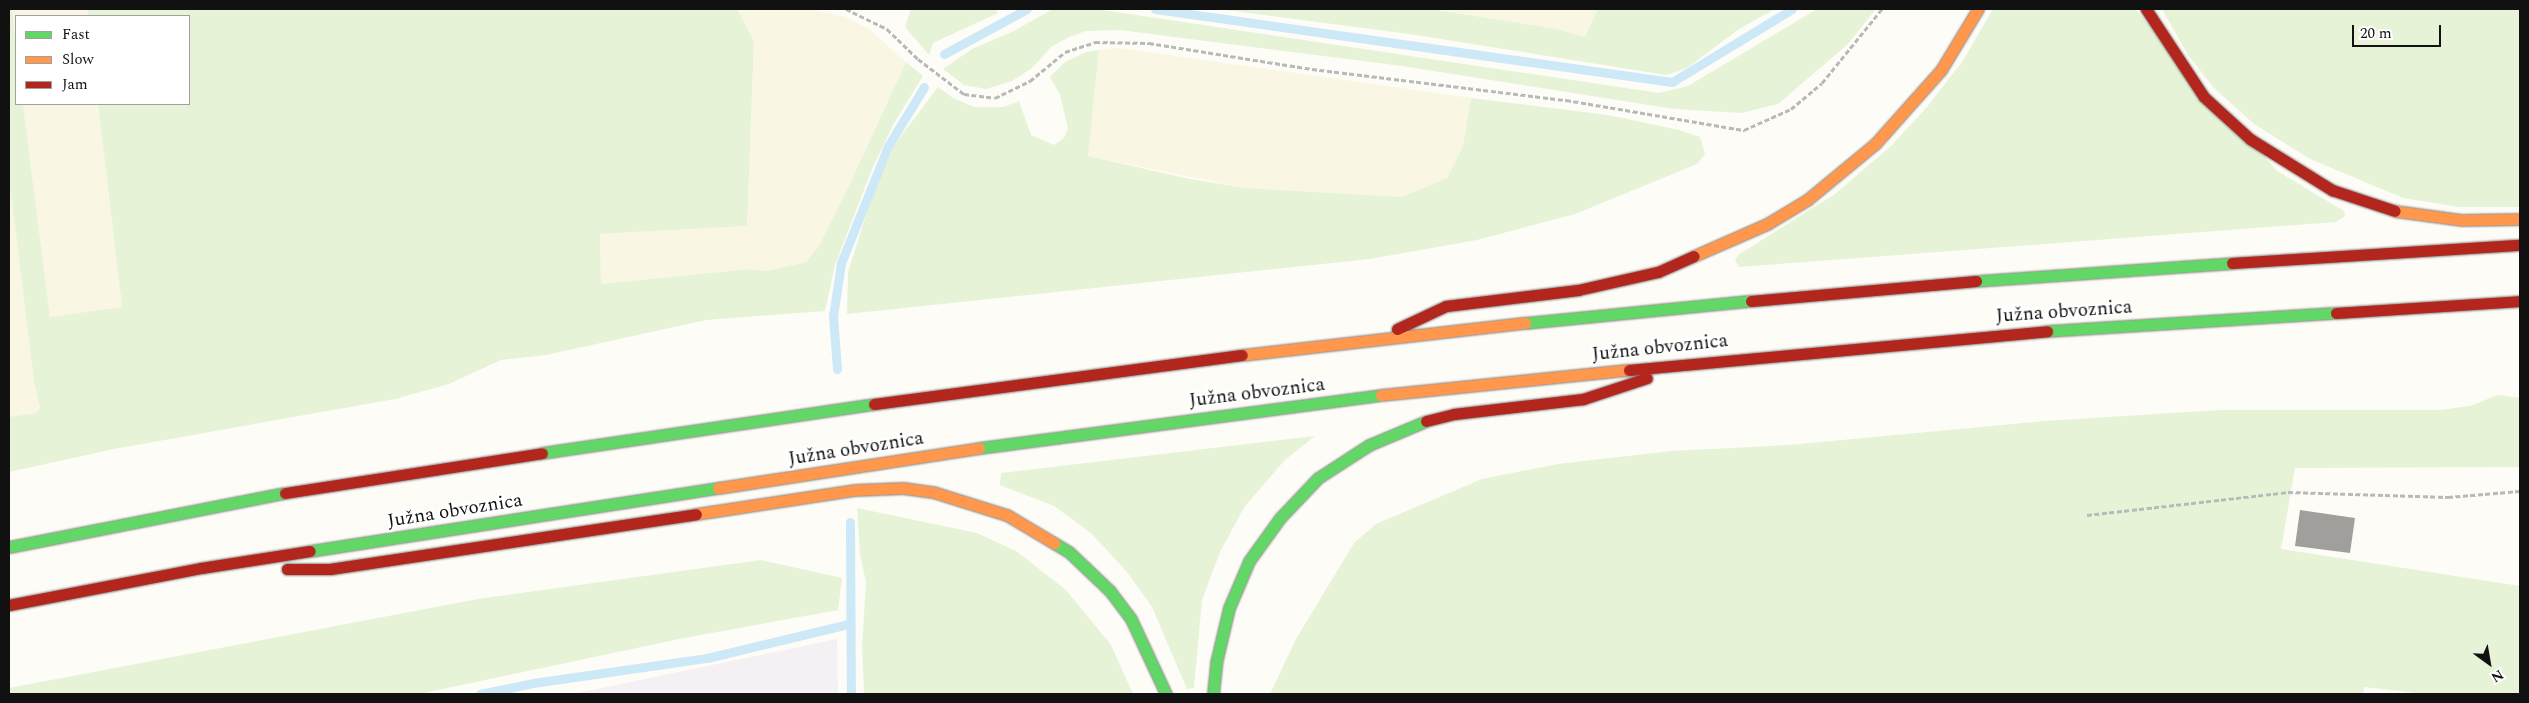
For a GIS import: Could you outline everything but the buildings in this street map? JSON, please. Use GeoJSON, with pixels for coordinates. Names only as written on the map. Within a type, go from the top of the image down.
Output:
{"type":"FeatureCollection","features":[{"type":"Feature","properties":{"kind":"highway"},"geometry":{"type":"LineString","coordinates":[[1375,339],[1446,306],[1578,290],[1658,272],[1767,224],[1806,200],[1875,144],[1941,70],[1978,9]]}},
{"type":"Feature","properties":{"kind":"highway"},"geometry":{"type":"LineString","coordinates":[[2146,9],[2168,48],[2204,97],[2250,139],[2300,173],[2355,199],[2392,211],[2462,220],[2520,219]]}},
{"type":"Feature","properties":{"kind":"highway","name":"Južna obvoznica"},"geometry":{"type":"LineString","coordinates":[[9,547],[311,488],[1057,378],[1375,339],[1614,313],[2096,271],[2520,245]]}},
{"type":"Feature","properties":{"kind":"highway","name":"Južna obvoznica"},"geometry":{"type":"LineString","coordinates":[[9,605],[200,568],[1076,433],[1387,394],[1693,362],[2020,332],[2520,301]]}},
{"type":"Feature","properties":{"kind":"highway"},"geometry":{"type":"LineString","coordinates":[[1213,694],[1216,663],[1226,616],[1249,561],[1299,496],[1341,461],[1422,422],[1454,414],[1583,399],[1693,362]]}},
{"type":"Feature","properties":{"kind":"highway"},"geometry":{"type":"LineString","coordinates":[[200,568],[330,569],[770,500],[878,488],[932,492],[1007,515],[1069,552],[1110,591],[1131,619],[1166,694]]}},
{"type":"Feature","properties":{"kind":"path"},"geometry":{"type":"LineString","coordinates":[[846,9],[887,29],[918,59],[964,94],[995,98],[1030,82],[1065,52],[1095,42],[1149,43],[1312,69],[1566,100],[1744,130],[1791,109],[1822,83],[1882,9]]}},
{"type":"Feature","properties":{"kind":"path"},"geometry":{"type":"LineString","coordinates":[[2087,515],[2288,492],[2448,496],[2520,491]]}},
{"type":"Feature","properties":{"kind":"shaded area"},"geometry":{"type":"Polygon","coordinates":[[[12,9],[87,9],[88,15],[15,15],[15,38],[12,9]]]}},
{"type":"Feature","properties":{"kind":"shaded area"},"geometry":{"type":"Polygon","coordinates":[[[737,9],[810,9],[846,17],[869,29],[906,62],[847,190],[820,244],[806,262],[766,271],[749,269],[601,284],[600,234],[747,226],[754,41],[737,9]]]}},
{"type":"Feature","properties":{"kind":"shaded area"},"geometry":{"type":"Polygon","coordinates":[[[1430,9],[1598,9],[1585,38],[1557,29],[1430,9]]]}},
{"type":"Feature","properties":{"kind":"shaded area"},"geometry":{"type":"Polygon","coordinates":[[[1120,48],[1471,98],[1463,146],[1447,178],[1402,197],[1245,188],[1088,156],[1099,50],[1120,48]]]}},
{"type":"Feature","properties":{"kind":"shaded area"},"geometry":{"type":"Polygon","coordinates":[[[23,105],[98,105],[122,308],[50,317],[23,105]]]}},
{"type":"Feature","properties":{"kind":"shaded area"},"geometry":{"type":"Polygon","coordinates":[[[9,178],[34,381],[40,408],[36,413],[9,417],[9,178]]]}},
{"type":"Feature","properties":{"kind":"shaded area"},"geometry":{"type":"Polygon","coordinates":[[[837,639],[838,694],[573,694],[837,639]]]}},
{"type":"Feature","properties":{"kind":"green space"},"geometry":{"type":"Polygon","coordinates":[[[9,9],[12,9],[15,38],[15,105],[23,105],[50,317],[122,307],[98,105],[190,105],[190,15],[88,15],[87,9],[737,9],[754,41],[747,226],[600,234],[601,284],[749,269],[766,271],[806,262],[820,244],[847,190],[906,62],[923,76],[893,125],[872,169],[835,265],[825,311],[706,320],[546,355],[501,360],[449,384],[395,399],[114,449],[9,472],[9,417],[36,413],[40,408],[34,381],[9,178],[9,9]]]}},
{"type":"Feature","properties":{"kind":"green space"},"geometry":{"type":"Polygon","coordinates":[[[911,9],[995,9],[998,13],[933,43],[929,55],[905,27],[911,9]]]}},
{"type":"Feature","properties":{"kind":"green space"},"geometry":{"type":"Polygon","coordinates":[[[1053,9],[1096,9],[1659,93],[1688,86],[1817,9],[1876,9],[1848,44],[1778,104],[1742,113],[1674,109],[1402,66],[1120,30],[1086,31],[1069,37],[1051,47],[1032,68],[1012,81],[986,89],[964,85],[943,69],[972,49],[1014,31],[1053,9]]]}},
{"type":"Feature","properties":{"kind":"green space"},"geometry":{"type":"Polygon","coordinates":[[[1219,9],[1430,9],[1557,29],[1585,37],[1598,9],[1775,9],[1739,29],[1687,68],[1666,75],[1416,35],[1219,9]]]}},
{"type":"Feature","properties":{"kind":"green space"},"geometry":{"type":"Polygon","coordinates":[[[1993,9],[2135,9],[2277,171],[2344,211],[2345,216],[2336,222],[1739,267],[1735,261],[1738,255],[1835,194],[1892,145],[1927,107],[1962,62],[1993,9]]]}},
{"type":"Feature","properties":{"kind":"green space"},"geometry":{"type":"Polygon","coordinates":[[[2162,9],[2520,9],[2520,207],[2459,207],[2403,198],[2310,159],[2254,124],[2214,88],[2188,55],[2162,9]]]}},
{"type":"Feature","properties":{"kind":"green space"},"geometry":{"type":"Polygon","coordinates":[[[1099,50],[1088,156],[1185,178],[1245,188],[1402,197],[1447,178],[1463,146],[1471,98],[1608,115],[1679,130],[1700,137],[1705,154],[1697,164],[1575,214],[1477,240],[1370,259],[847,314],[848,272],[873,193],[895,144],[938,87],[953,98],[974,107],[1003,107],[1019,101],[1031,135],[1054,145],[1064,138],[1068,128],[1060,95],[1050,77],[1065,62],[1086,52],[1099,50]]]}},
{"type":"Feature","properties":{"kind":"green space"},"geometry":{"type":"Polygon","coordinates":[[[2498,395],[2520,398],[2520,467],[2295,468],[2281,549],[2520,586],[2520,694],[2424,694],[2364,687],[2363,694],[1270,694],[1296,639],[1354,543],[1376,524],[1482,479],[1558,464],[1671,451],[1789,445],[2044,421],[2220,410],[2440,410],[2470,406],[2498,395]]]}},
{"type":"Feature","properties":{"kind":"green space"},"geometry":{"type":"Polygon","coordinates":[[[1315,436],[1285,460],[1245,506],[1220,552],[1202,600],[1194,688],[1187,689],[1152,607],[1127,572],[1091,533],[1054,506],[1000,485],[1001,473],[1315,436]]]}},
{"type":"Feature","properties":{"kind":"green space"},"geometry":{"type":"Polygon","coordinates":[[[857,508],[977,533],[1016,551],[1066,590],[1111,645],[1133,694],[864,694],[862,647],[866,582],[860,554],[857,508]]]}},
{"type":"Feature","properties":{"kind":"green space"},"geometry":{"type":"Polygon","coordinates":[[[761,560],[842,578],[838,610],[679,639],[419,694],[9,694],[9,688],[478,599],[761,560]]]}},
{"type":"Feature","properties":{"kind":"waterway"},"geometry":{"type":"LineString","coordinates":[[944,54],[1027,9]]}},
{"type":"Feature","properties":{"kind":"waterway"},"geometry":{"type":"LineString","coordinates":[[1155,9],[1672,82],[1792,9]]}},
{"type":"Feature","properties":{"kind":"waterway"},"geometry":{"type":"LineString","coordinates":[[837,369],[833,316],[841,263],[888,146],[924,87]]}},
{"type":"Feature","properties":{"kind":"waterway"},"geometry":{"type":"LineString","coordinates":[[850,522],[851,694]]}},
{"type":"Feature","properties":{"kind":"waterway"},"geometry":{"type":"LineString","coordinates":[[480,694],[533,683],[707,658],[849,624]]}},
{"type":"Feature","properties":{"kind":"traffic: fast"},"geometry":{"type":"LineString","coordinates":[[1976,281],[2232,263]]}},
{"type":"Feature","properties":{"kind":"traffic: fast"},"geometry":{"type":"LineString","coordinates":[[1525,323],[1751,301]]}},
{"type":"Feature","properties":{"kind":"traffic: fast"},"geometry":{"type":"LineString","coordinates":[[2047,331],[2336,313]]}},
{"type":"Feature","properties":{"kind":"traffic: fast"},"geometry":{"type":"LineString","coordinates":[[979,448],[1381,395]]}},
{"type":"Feature","properties":{"kind":"traffic: fast"},"geometry":{"type":"LineString","coordinates":[[542,453],[874,404]]}},
{"type":"Feature","properties":{"kind":"traffic: fast"},"geometry":{"type":"LineString","coordinates":[[1213,694],[1216,663],[1229,608],[1249,561],[1280,518],[1318,478],[1369,445],[1426,421]]}},
{"type":"Feature","properties":{"kind":"traffic: fast"},"geometry":{"type":"LineString","coordinates":[[310,551],[718,488]]}},
{"type":"Feature","properties":{"kind":"traffic: fast"},"geometry":{"type":"LineString","coordinates":[[9,547],[285,493]]}},
{"type":"Feature","properties":{"kind":"traffic: fast"},"geometry":{"type":"LineString","coordinates":[[1054,543],[1069,552],[1110,591],[1131,619],[1166,694]]}},
{"type":"Feature","properties":{"kind":"traffic: slow"},"geometry":{"type":"LineString","coordinates":[[1694,256],[1767,224],[1807,200],[1875,144],[1941,70],[1978,9]]}},
{"type":"Feature","properties":{"kind":"traffic: slow"},"geometry":{"type":"LineString","coordinates":[[2395,211],[2462,220],[2520,219]]}},
{"type":"Feature","properties":{"kind":"traffic: slow"},"geometry":{"type":"LineString","coordinates":[[1242,355],[1525,323]]}},
{"type":"Feature","properties":{"kind":"traffic: slow"},"geometry":{"type":"LineString","coordinates":[[1381,395],[1629,370]]}},
{"type":"Feature","properties":{"kind":"traffic: slow"},"geometry":{"type":"LineString","coordinates":[[718,488],[979,448]]}},
{"type":"Feature","properties":{"kind":"traffic: slow"},"geometry":{"type":"LineString","coordinates":[[696,514],[855,490],[903,488],[933,492],[1007,515],[1054,543]]}},
{"type":"Feature","properties":{"kind":"traffic: jam"},"geometry":{"type":"LineString","coordinates":[[2146,9],[2204,97],[2250,139],[2332,190],[2395,211]]}},
{"type":"Feature","properties":{"kind":"traffic: jam"},"geometry":{"type":"LineString","coordinates":[[2232,263],[2520,245]]}},
{"type":"Feature","properties":{"kind":"traffic: jam"},"geometry":{"type":"LineString","coordinates":[[1397,329],[1446,306],[1578,290],[1658,272],[1694,256]]}},
{"type":"Feature","properties":{"kind":"traffic: jam"},"geometry":{"type":"LineString","coordinates":[[1751,301],[1976,281]]}},
{"type":"Feature","properties":{"kind":"traffic: jam"},"geometry":{"type":"LineString","coordinates":[[2336,313],[2520,301]]}},
{"type":"Feature","properties":{"kind":"traffic: jam"},"geometry":{"type":"LineString","coordinates":[[1629,370],[2047,331]]}},
{"type":"Feature","properties":{"kind":"traffic: jam"},"geometry":{"type":"LineString","coordinates":[[874,404],[1242,355]]}},
{"type":"Feature","properties":{"kind":"traffic: jam"},"geometry":{"type":"LineString","coordinates":[[1426,421],[1454,414],[1583,399],[1647,378]]}},
{"type":"Feature","properties":{"kind":"traffic: jam"},"geometry":{"type":"LineString","coordinates":[[285,493],[542,453]]}},
{"type":"Feature","properties":{"kind":"traffic: jam"},"geometry":{"type":"LineString","coordinates":[[287,569],[330,569],[696,514]]}},
{"type":"Feature","properties":{"kind":"traffic: jam"},"geometry":{"type":"LineString","coordinates":[[9,605],[201,568],[310,551]]}}]}
